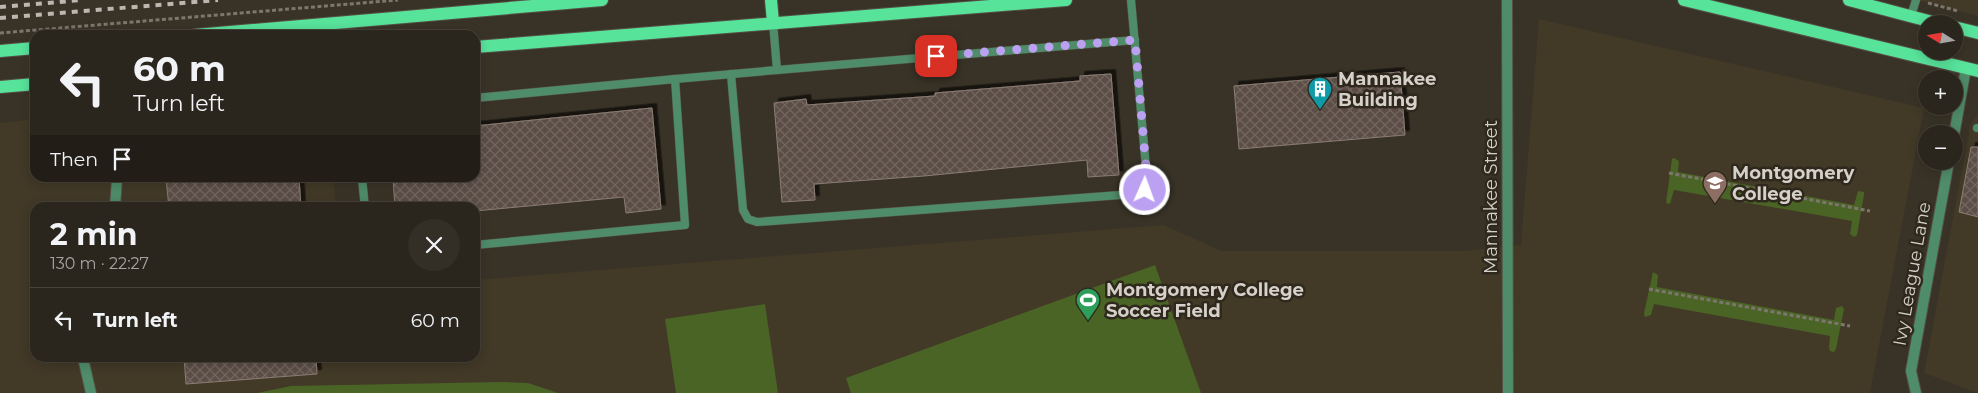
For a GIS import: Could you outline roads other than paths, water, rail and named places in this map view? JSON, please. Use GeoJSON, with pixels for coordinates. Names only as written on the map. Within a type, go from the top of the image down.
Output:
{"type":"FeatureCollection","features":[{"type":"Feature","properties":{"kind":"main road"},"geometry":{"type":"LineString","coordinates":[[253,30],[602,0]]}},
{"type":"Feature","properties":{"kind":"main road"},"geometry":{"type":"LineString","coordinates":[[771,0],[773,22]]}},
{"type":"Feature","properties":{"kind":"main road"},"geometry":{"type":"LineString","coordinates":[[480,47],[1066,0]]}},
{"type":"Feature","properties":{"kind":"main road"},"geometry":{"type":"LineString","coordinates":[[1684,0],[1972,70]]}},
{"type":"Feature","properties":{"kind":"main road"},"geometry":{"type":"LineString","coordinates":[[1849,0],[1918,18]]}},
{"type":"Feature","properties":{"kind":"main road"},"geometry":{"type":"LineString","coordinates":[[1963,29],[1978,33]]}},
{"type":"Feature","properties":{"kind":"main road"},"geometry":{"type":"LineString","coordinates":[[0,51],[30,48]]}},
{"type":"Feature","properties":{"kind":"main road"},"geometry":{"type":"LineString","coordinates":[[0,87],[30,84]]}},
{"type":"Feature","properties":{"kind":"street","name":"Mannakee Street"},"geometry":{"type":"LineString","coordinates":[[1507,0],[1508,393]]}},
{"type":"Feature","properties":{"kind":"street"},"geometry":{"type":"LineString","coordinates":[[1957,125],[1972,70]]}},
{"type":"Feature","properties":{"kind":"street","name":"Ivy League Lane"},"geometry":{"type":"LineString","coordinates":[[1916,393],[1911,370],[1947,170]]}},
{"type":"Feature","properties":{"kind":"street"},"geometry":{"type":"LineString","coordinates":[[115,202],[117,182]]}},
{"type":"Feature","properties":{"kind":"street"},"geometry":{"type":"LineString","coordinates":[[84,362],[91,393]]}},
{"type":"Feature","properties":{"kind":"lane"},"geometry":{"type":"LineString","coordinates":[[731,74],[743,210],[748,219],[757,222],[1134,194],[1145,190],[1147,179],[1131,0]]}},
{"type":"Feature","properties":{"kind":"lane"},"geometry":{"type":"LineString","coordinates":[[1911,16],[1916,0]]}},
{"type":"Feature","properties":{"kind":"lane"},"geometry":{"type":"LineString","coordinates":[[773,22],[777,70]]}},
{"type":"Feature","properties":{"kind":"lane"},"geometry":{"type":"LineString","coordinates":[[480,98],[1135,40]]}},
{"type":"Feature","properties":{"kind":"lane"},"geometry":{"type":"LineString","coordinates":[[480,245],[685,225],[675,80]]}},
{"type":"Feature","properties":{"kind":"lane"},"geometry":{"type":"LineString","coordinates":[[362,182],[364,202]]}},
{"type":"Feature","properties":{"kind":"railway"},"geometry":{"type":"LineString","coordinates":[[0,7],[82,0]]}},
{"type":"Feature","properties":{"kind":"railway"},"geometry":{"type":"LineString","coordinates":[[0,18],[218,0]]}},
{"type":"Feature","properties":{"kind":"place","name":"Mannakee Building"},"geometry":{"type":"Point","coordinates":[1320,110]}},
{"type":"Feature","properties":{"kind":"place","name":"Montgomery College"},"geometry":{"type":"Point","coordinates":[1715,204]}},
{"type":"Feature","properties":{"kind":"place","name":"Montgomery College Soccer Field"},"geometry":{"type":"Point","coordinates":[1088,321]}}]}
